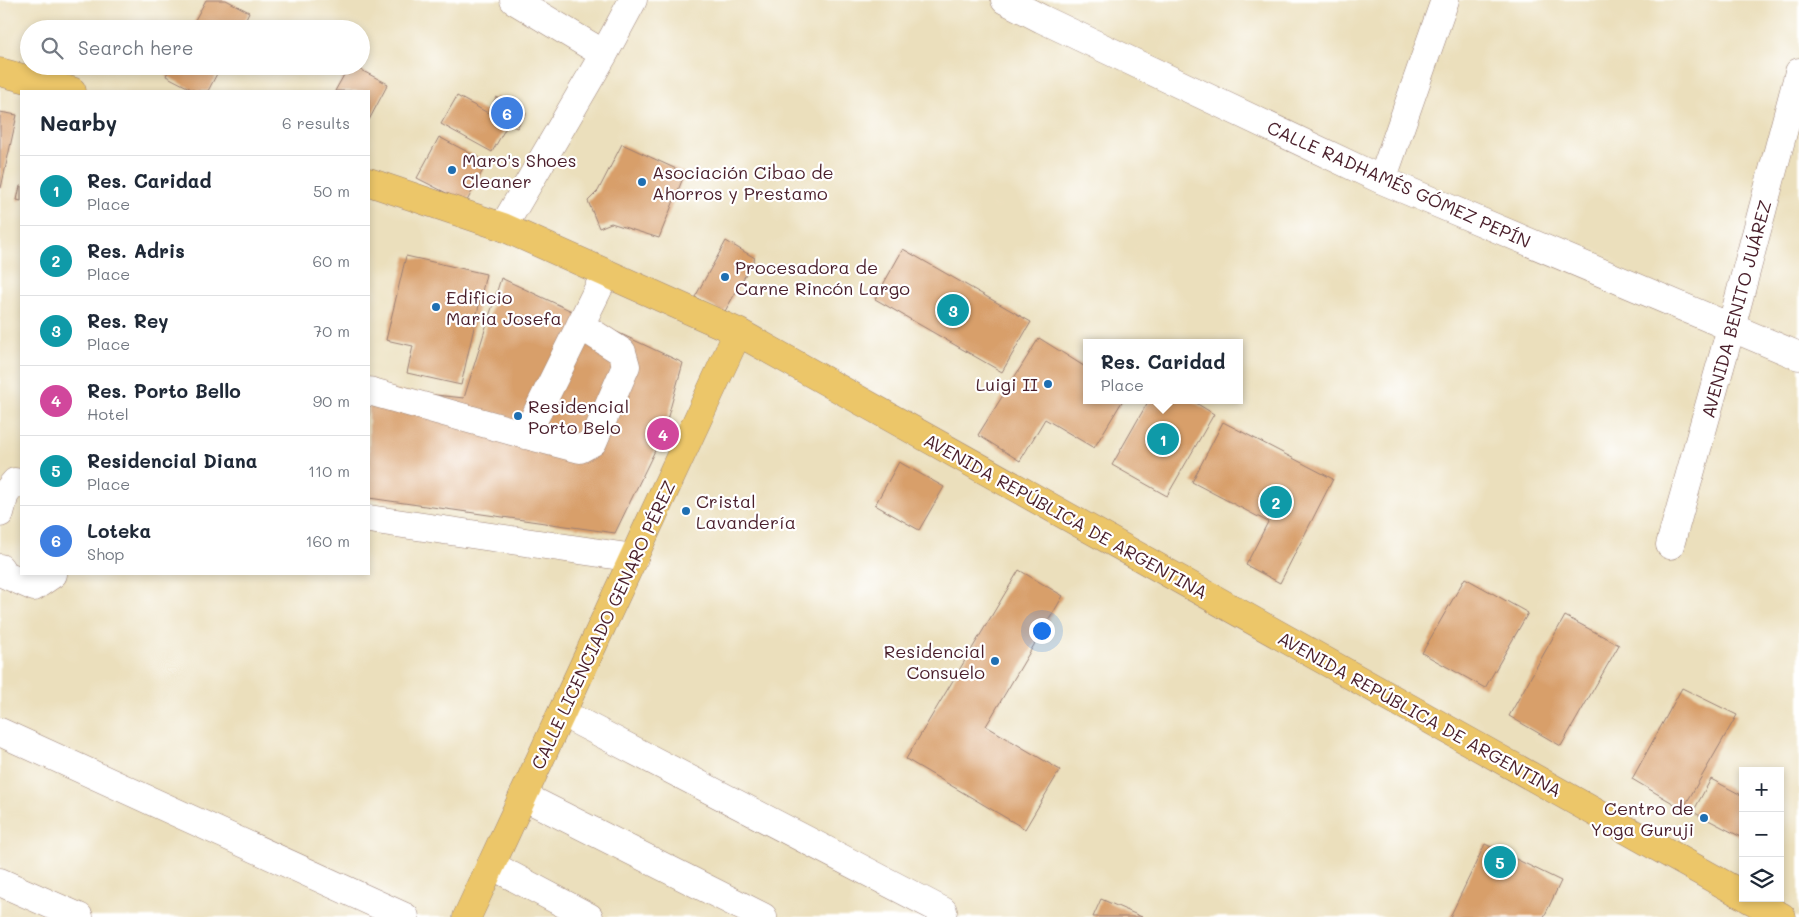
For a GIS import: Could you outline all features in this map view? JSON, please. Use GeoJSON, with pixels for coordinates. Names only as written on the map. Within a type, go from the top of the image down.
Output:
{"type":"FeatureCollection","features":[{"type":"Feature","properties":{"kind":"main road"},"geometry":{"type":"LineString","coordinates":[[0,72],[68,90]]}},
{"type":"Feature","properties":{"kind":"main road","name":"AVENIDA REPÚBLICA DE ARGENTINA"},"geometry":{"type":"LineString","coordinates":[[370,182],[503,227],[738,332],[1739,893]]}},
{"type":"Feature","properties":{"kind":"main road","name":"CALLE LICENCIADO GENARO PÉREZ"},"geometry":{"type":"LineString","coordinates":[[467,917],[738,332]]}},
{"type":"Feature","properties":{"kind":"main road"},"geometry":{"type":"LineString","coordinates":[[1755,902],[1782,917]]}},
{"type":"Feature","properties":{"kind":"street"},"geometry":{"type":"LineString","coordinates":[[514,0],[604,54]]}},
{"type":"Feature","properties":{"kind":"street"},"geometry":{"type":"LineString","coordinates":[[503,227],[634,0]]}},
{"type":"Feature","properties":{"kind":"street","name":"CALLE RADHAMÉS GÓMEZ PEPÍN"},"geometry":{"type":"LineString","coordinates":[[1005,0],[1382,180],[1799,356]]}},
{"type":"Feature","properties":{"kind":"street"},"geometry":{"type":"LineString","coordinates":[[1382,180],[1445,0]]}},
{"type":"Feature","properties":{"kind":"street","name":"AVENIDA BENITO JUÁREZ"},"geometry":{"type":"LineString","coordinates":[[1670,545],[1793,118],[1799,72]]}},
{"type":"Feature","properties":{"kind":"street"},"geometry":{"type":"LineString","coordinates":[[526,435],[606,273]]}},
{"type":"Feature","properties":{"kind":"street"},"geometry":{"type":"LineString","coordinates":[[370,391],[580,449],[593,442],[626,366],[622,352],[580,325]]}},
{"type":"Feature","properties":{"kind":"street"},"geometry":{"type":"LineString","coordinates":[[0,513],[4,494],[15,482],[20,483]]}},
{"type":"Feature","properties":{"kind":"street"},"geometry":{"type":"LineString","coordinates":[[370,520],[634,558]]}},
{"type":"Feature","properties":{"kind":"street"},"geometry":{"type":"LineString","coordinates":[[0,568],[4,574],[34,588],[52,575]]}},
{"type":"Feature","properties":{"kind":"street"},"geometry":{"type":"LineString","coordinates":[[562,713],[943,911]]}},
{"type":"Feature","properties":{"kind":"street"},"geometry":{"type":"LineString","coordinates":[[0,732],[405,917]]}},
{"type":"Feature","properties":{"kind":"street"},"geometry":{"type":"LineString","coordinates":[[523,796],[763,917]]}},
{"type":"Feature","properties":{"kind":"street"},"geometry":{"type":"LineString","coordinates":[[491,865],[589,917]]}},
{"type":"Feature","properties":{"kind":"street"},"geometry":{"type":"LineString","coordinates":[[0,882],[78,917]]}},
{"type":"Feature","properties":{"kind":"building"},"geometry":{"type":"Polygon","coordinates":[[[206,0],[226,0],[249,12],[245,20],[195,20],[206,0]]]}},
{"type":"Feature","properties":{"kind":"building"},"geometry":{"type":"Polygon","coordinates":[[[216,75],[209,90],[193,90],[166,76],[216,75]]]}},
{"type":"Feature","properties":{"kind":"building"},"geometry":{"type":"Polygon","coordinates":[[[344,75],[370,75],[388,84],[370,118],[370,90],[336,90],[344,75]]]}},
{"type":"Feature","properties":{"kind":"building"},"geometry":{"type":"Polygon","coordinates":[[[457,96],[488,113],[496,97],[526,113],[517,128],[508,124],[492,152],[441,124],[457,96]]]}},
{"type":"Feature","properties":{"kind":"building"},"geometry":{"type":"Polygon","coordinates":[[[0,112],[17,115],[1,188],[0,188],[0,112]]]}},
{"type":"Feature","properties":{"kind":"building","name":"Maro's Shoes Cleaner"},"geometry":{"type":"Polygon","coordinates":[[[439,137],[487,162],[466,203],[417,178],[439,137]]]}},
{"type":"Feature","properties":{"kind":"building","name":"Asociación Cibao de Ahorros y Prestamo"},"geometry":{"type":"Polygon","coordinates":[[[622,144],[685,173],[659,238],[611,223],[599,228],[588,201],[598,191],[622,144]]]}},
{"type":"Feature","properties":{"kind":"building"},"geometry":{"type":"Polygon","coordinates":[[[20,186],[20,201],[17,200],[20,186]]]}},
{"type":"Feature","properties":{"kind":"building","name":"Procesadora de Carne Rincón Largo"},"geometry":{"type":"Polygon","coordinates":[[[726,241],[755,258],[724,313],[695,297],[726,241]]]}},
{"type":"Feature","properties":{"kind":"building"},"geometry":{"type":"Polygon","coordinates":[[[903,249],[1031,322],[1002,372],[875,299],[903,249]]]}},
{"type":"Feature","properties":{"kind":"building","name":"Edificio Maria Josefa"},"geometry":{"type":"Polygon","coordinates":[[[406,256],[486,274],[461,385],[407,373],[413,346],[386,340],[406,256]]]}},
{"type":"Feature","properties":{"kind":"building","name":"Residencial Porto Belo"},"geometry":{"type":"Polygon","coordinates":[[[501,278],[683,363],[663,434],[615,533],[370,498],[370,388],[464,398],[501,278]]]}},
{"type":"Feature","properties":{"kind":"building","name":"Luigi II"},"geometry":{"type":"Polygon","coordinates":[[[1039,338],[1083,366],[1083,404],[1121,404],[1094,448],[1045,419],[1020,461],[978,435],[1039,338]]]}},
{"type":"Feature","properties":{"kind":"building"},"geometry":{"type":"Polygon","coordinates":[[[1147,404],[1198,404],[1214,414],[1167,496],[1112,465],[1147,404]]]}},
{"type":"Feature","properties":{"kind":"building"},"geometry":{"type":"Polygon","coordinates":[[[1223,422],[1333,479],[1280,583],[1246,565],[1268,522],[1192,482],[1223,422]]]}},
{"type":"Feature","properties":{"kind":"building"},"geometry":{"type":"Polygon","coordinates":[[[899,462],[944,487],[919,530],[875,505],[899,462]]]}},
{"type":"Feature","properties":{"kind":"building","name":"Residencial Consuelo"},"geometry":{"type":"Polygon","coordinates":[[[1019,570],[1063,596],[986,726],[1060,770],[1025,829],[906,759],[1019,570]]]}},
{"type":"Feature","properties":{"kind":"building"},"geometry":{"type":"Polygon","coordinates":[[[1465,578],[1528,613],[1485,688],[1422,653],[1465,578]]]}},
{"type":"Feature","properties":{"kind":"building"},"geometry":{"type":"Polygon","coordinates":[[[1565,616],[1619,645],[1561,746],[1509,716],[1565,616]]]}},
{"type":"Feature","properties":{"kind":"building"},"geometry":{"type":"Polygon","coordinates":[[[1682,688],[1737,715],[1683,809],[1632,779],[1682,688]]]}},
{"type":"Feature","properties":{"kind":"building"},"geometry":{"type":"Polygon","coordinates":[[[1711,779],[1739,794],[1739,836],[1693,812],[1711,779]]]}},
{"type":"Feature","properties":{"kind":"building"},"geometry":{"type":"Polygon","coordinates":[[[1485,844],[1561,881],[1544,917],[1450,917],[1485,844]]]}},
{"type":"Feature","properties":{"kind":"building"},"geometry":{"type":"Polygon","coordinates":[[[1101,899],[1142,917],[1093,917],[1101,899]]]}},
{"type":"Feature","properties":{"kind":"place","name":"Loteka"},"geometry":{"type":"Point","coordinates":[507,113]}},
{"type":"Feature","properties":{"kind":"place","name":"Maro's Shoes Cleaner"},"geometry":{"type":"Point","coordinates":[452,170]}},
{"type":"Feature","properties":{"kind":"place","name":"Asociación Cibao de Ahorros y Prestamo"},"geometry":{"type":"Point","coordinates":[642,182]}},
{"type":"Feature","properties":{"kind":"place","name":"Procesadora de Carne Rincón Largo"},"geometry":{"type":"Point","coordinates":[725,277]}},
{"type":"Feature","properties":{"kind":"place","name":"Edificio Maria Josefa"},"geometry":{"type":"Point","coordinates":[436,307]}},
{"type":"Feature","properties":{"kind":"place","name":"Res. Rey"},"geometry":{"type":"Point","coordinates":[953,310]}},
{"type":"Feature","properties":{"kind":"place","name":"Luigi II"},"geometry":{"type":"Point","coordinates":[1048,384]}},
{"type":"Feature","properties":{"kind":"place","name":"Residencial Porto Belo"},"geometry":{"type":"Point","coordinates":[518,416]}},
{"type":"Feature","properties":{"kind":"place","name":"Res. Porto Bello"},"geometry":{"type":"Point","coordinates":[663,434]}},
{"type":"Feature","properties":{"kind":"place","name":"Res. Caridad"},"geometry":{"type":"Point","coordinates":[1163,439]}},
{"type":"Feature","properties":{"kind":"place","name":"Res. Adris"},"geometry":{"type":"Point","coordinates":[1276,502]}},
{"type":"Feature","properties":{"kind":"place","name":"Cristal Lavandería"},"geometry":{"type":"Point","coordinates":[686,511]}},
{"type":"Feature","properties":{"kind":"place","name":"Residencial Consuelo"},"geometry":{"type":"Point","coordinates":[995,661]}},
{"type":"Feature","properties":{"kind":"place","name":"Centro de Yoga Guruji"},"geometry":{"type":"Point","coordinates":[1704,818]}},
{"type":"Feature","properties":{"kind":"place","name":"Residencial Diana"},"geometry":{"type":"Point","coordinates":[1500,862]}}]}
